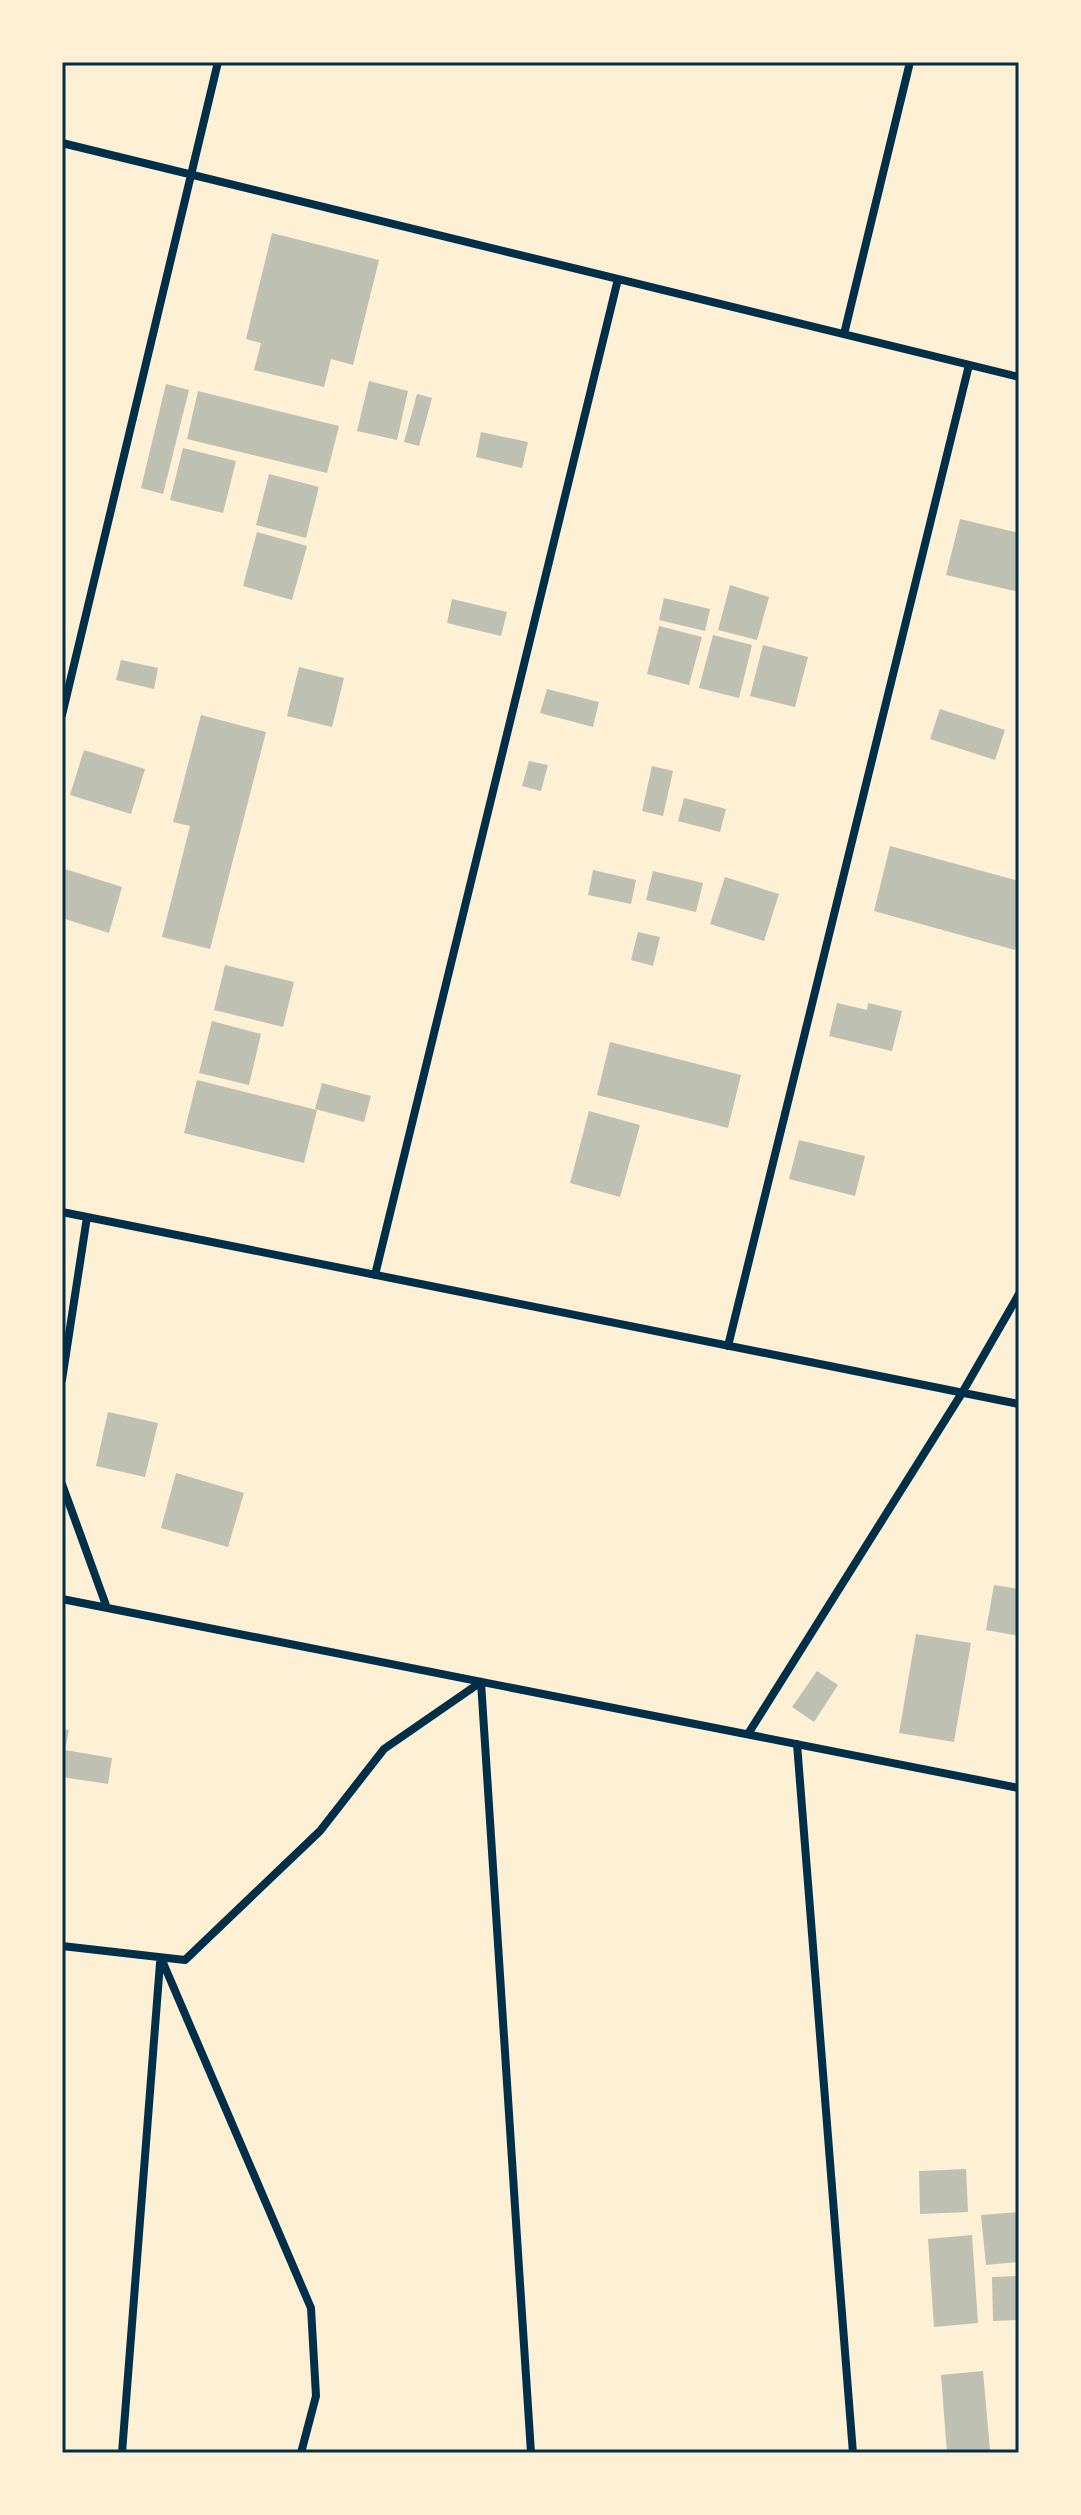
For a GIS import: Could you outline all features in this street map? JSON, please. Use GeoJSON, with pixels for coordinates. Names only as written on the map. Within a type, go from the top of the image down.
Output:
{"type":"FeatureCollection","features":[{"type":"Feature","properties":{"kind":"street"},"geometry":{"type":"LineString","coordinates":[[62,715],[218,62]]}},
{"type":"Feature","properties":{"kind":"street"},"geometry":{"type":"LineString","coordinates":[[844,334],[910,62]]}},
{"type":"Feature","properties":{"kind":"street"},"geometry":{"type":"LineString","coordinates":[[62,143],[1019,377]]}},
{"type":"Feature","properties":{"kind":"street"},"geometry":{"type":"LineString","coordinates":[[375,1275],[618,279]]}},
{"type":"Feature","properties":{"kind":"street"},"geometry":{"type":"LineString","coordinates":[[728,1346],[969,365]]}},
{"type":"Feature","properties":{"kind":"street"},"geometry":{"type":"LineString","coordinates":[[62,1212],[1019,1404]]}},
{"type":"Feature","properties":{"kind":"street"},"geometry":{"type":"LineString","coordinates":[[62,1380],[87,1217]]}},
{"type":"Feature","properties":{"kind":"street"},"geometry":{"type":"LineString","coordinates":[[748,1734],[962,1393],[1019,1294]]}},
{"type":"Feature","properties":{"kind":"street"},"geometry":{"type":"LineString","coordinates":[[62,1484],[107,1608]]}},
{"type":"Feature","properties":{"kind":"street"},"geometry":{"type":"LineString","coordinates":[[62,1599],[1019,1788]]}},
{"type":"Feature","properties":{"kind":"street"},"geometry":{"type":"LineString","coordinates":[[62,1946],[185,1960],[320,1831],[384,1749],[481,1682]]}},
{"type":"Feature","properties":{"kind":"street"},"geometry":{"type":"LineString","coordinates":[[481,1682],[531,2453]]}},
{"type":"Feature","properties":{"kind":"street"},"geometry":{"type":"LineString","coordinates":[[797,1744],[853,2453]]}},
{"type":"Feature","properties":{"kind":"street"},"geometry":{"type":"LineString","coordinates":[[122,2453],[161,1958]]}},
{"type":"Feature","properties":{"kind":"street"},"geometry":{"type":"LineString","coordinates":[[161,1958],[311,2308],[316,2396],[301,2453]]}},
{"type":"Feature","properties":{"kind":"building"},"geometry":{"type":"Polygon","coordinates":[[[272,233],[379,260],[353,365],[331,359],[324,387],[254,370],[261,343],[246,339],[272,233]]]}},
{"type":"Feature","properties":{"kind":"building"},"geometry":{"type":"Polygon","coordinates":[[[369,381],[408,391],[397,440],[357,431],[369,381]]]}},
{"type":"Feature","properties":{"kind":"building"},"geometry":{"type":"Polygon","coordinates":[[[166,384],[189,390],[163,494],[141,488],[166,384]]]}},
{"type":"Feature","properties":{"kind":"building"},"geometry":{"type":"Polygon","coordinates":[[[198,391],[339,426],[327,473],[187,439],[198,391]]]}},
{"type":"Feature","properties":{"kind":"building"},"geometry":{"type":"Polygon","coordinates":[[[417,394],[432,398],[419,446],[404,442],[417,394]]]}},
{"type":"Feature","properties":{"kind":"building"},"geometry":{"type":"Polygon","coordinates":[[[481,432],[528,442],[522,468],[476,457],[481,432]]]}},
{"type":"Feature","properties":{"kind":"building"},"geometry":{"type":"Polygon","coordinates":[[[183,448],[236,461],[223,513],[170,500],[183,448]]]}},
{"type":"Feature","properties":{"kind":"building"},"geometry":{"type":"Polygon","coordinates":[[[269,474],[319,487],[306,538],[256,525],[269,474]]]}},
{"type":"Feature","properties":{"kind":"building"},"geometry":{"type":"Polygon","coordinates":[[[960,519],[1019,533],[1019,592],[946,575],[960,519]]]}},
{"type":"Feature","properties":{"kind":"building"},"geometry":{"type":"Polygon","coordinates":[[[257,532],[307,546],[292,600],[243,586],[257,532]]]}},
{"type":"Feature","properties":{"kind":"building"},"geometry":{"type":"Polygon","coordinates":[[[730,585],[769,597],[757,640],[718,630],[730,585]]]}},
{"type":"Feature","properties":{"kind":"building"},"geometry":{"type":"Polygon","coordinates":[[[664,598],[710,609],[705,631],[659,620],[664,598]]]}},
{"type":"Feature","properties":{"kind":"building"},"geometry":{"type":"Polygon","coordinates":[[[452,599],[507,612],[501,636],[447,623],[452,599]]]}},
{"type":"Feature","properties":{"kind":"building"},"geometry":{"type":"Polygon","coordinates":[[[659,626],[702,637],[689,685],[647,674],[659,626]]]}},
{"type":"Feature","properties":{"kind":"building"},"geometry":{"type":"Polygon","coordinates":[[[713,635],[752,645],[739,698],[699,688],[713,635]]]}},
{"type":"Feature","properties":{"kind":"building"},"geometry":{"type":"Polygon","coordinates":[[[763,645],[808,657],[795,707],[750,696],[763,645]]]}},
{"type":"Feature","properties":{"kind":"building"},"geometry":{"type":"Polygon","coordinates":[[[121,660],[158,668],[154,689],[116,680],[121,660]]]}},
{"type":"Feature","properties":{"kind":"building"},"geometry":{"type":"Polygon","coordinates":[[[299,667],[344,678],[332,727],[287,716],[299,667]]]}},
{"type":"Feature","properties":{"kind":"building"},"geometry":{"type":"Polygon","coordinates":[[[547,689],[599,702],[593,727],[540,713],[547,689]]]}},
{"type":"Feature","properties":{"kind":"building"},"geometry":{"type":"Polygon","coordinates":[[[940,709],[1005,730],[995,760],[930,739],[940,709]]]}},
{"type":"Feature","properties":{"kind":"building"},"geometry":{"type":"Polygon","coordinates":[[[201,715],[266,732],[210,949],[162,937],[190,826],[173,822],[201,715]]]}},
{"type":"Feature","properties":{"kind":"building"},"geometry":{"type":"Polygon","coordinates":[[[84,750],[145,769],[131,814],[70,795],[84,750]]]}},
{"type":"Feature","properties":{"kind":"building"},"geometry":{"type":"Polygon","coordinates":[[[529,761],[548,765],[541,791],[522,786],[529,761]]]}},
{"type":"Feature","properties":{"kind":"building"},"geometry":{"type":"Polygon","coordinates":[[[652,766],[673,771],[663,816],[642,811],[652,766]]]}},
{"type":"Feature","properties":{"kind":"building"},"geometry":{"type":"Polygon","coordinates":[[[684,798],[726,809],[720,832],[678,821],[684,798]]]}},
{"type":"Feature","properties":{"kind":"building"},"geometry":{"type":"Polygon","coordinates":[[[890,846],[1019,881],[1019,934],[1015,950],[874,911],[890,846]]]}},
{"type":"Feature","properties":{"kind":"building"},"geometry":{"type":"Polygon","coordinates":[[[62,868],[122,887],[109,933],[62,918],[62,868]]]}},
{"type":"Feature","properties":{"kind":"building"},"geometry":{"type":"Polygon","coordinates":[[[593,870],[636,880],[631,904],[588,895],[593,870]]]}},
{"type":"Feature","properties":{"kind":"building"},"geometry":{"type":"Polygon","coordinates":[[[653,871],[703,883],[696,912],[646,900],[653,871]]]}},
{"type":"Feature","properties":{"kind":"building"},"geometry":{"type":"Polygon","coordinates":[[[725,877],[779,894],[764,941],[710,924],[725,877]]]}},
{"type":"Feature","properties":{"kind":"building"},"geometry":{"type":"Polygon","coordinates":[[[638,932],[660,937],[653,966],[631,960],[638,932]]]}},
{"type":"Feature","properties":{"kind":"building"},"geometry":{"type":"Polygon","coordinates":[[[225,965],[294,982],[283,1027],[214,1010],[225,965]]]}},
{"type":"Feature","properties":{"kind":"building"},"geometry":{"type":"Polygon","coordinates":[[[837,1003],[867,1010],[868,1003],[902,1011],[892,1051],[829,1036],[837,1003]]]}},
{"type":"Feature","properties":{"kind":"building"},"geometry":{"type":"Polygon","coordinates":[[[212,1021],[261,1034],[249,1085],[199,1073],[212,1021]]]}},
{"type":"Feature","properties":{"kind":"building"},"geometry":{"type":"Polygon","coordinates":[[[610,1042],[741,1075],[728,1128],[597,1095],[610,1042]]]}},
{"type":"Feature","properties":{"kind":"building"},"geometry":{"type":"Polygon","coordinates":[[[197,1080],[317,1110],[304,1163],[184,1133],[197,1080]]]}},
{"type":"Feature","properties":{"kind":"building"},"geometry":{"type":"Polygon","coordinates":[[[322,1083],[371,1096],[364,1122],[315,1109],[322,1083]]]}},
{"type":"Feature","properties":{"kind":"building"},"geometry":{"type":"Polygon","coordinates":[[[589,1111],[640,1125],[620,1197],[570,1183],[589,1111]]]}},
{"type":"Feature","properties":{"kind":"building"},"geometry":{"type":"Polygon","coordinates":[[[799,1140],[865,1156],[855,1196],[789,1179],[799,1140]]]}},
{"type":"Feature","properties":{"kind":"building"},"geometry":{"type":"Polygon","coordinates":[[[108,1412],[158,1423],[145,1477],[96,1466],[108,1412]]]}},
{"type":"Feature","properties":{"kind":"building"},"geometry":{"type":"Polygon","coordinates":[[[176,1473],[244,1493],[228,1547],[161,1528],[176,1473]]]}},
{"type":"Feature","properties":{"kind":"building"},"geometry":{"type":"Polygon","coordinates":[[[994,1585],[1019,1589],[1019,1636],[986,1630],[994,1585]]]}},
{"type":"Feature","properties":{"kind":"building"},"geometry":{"type":"Polygon","coordinates":[[[916,1634],[971,1643],[954,1742],[899,1733],[916,1634]]]}},
{"type":"Feature","properties":{"kind":"building"},"geometry":{"type":"Polygon","coordinates":[[[817,1671],[838,1685],[814,1722],[792,1707],[817,1671]]]}},
{"type":"Feature","properties":{"kind":"building"},"geometry":{"type":"Polygon","coordinates":[[[62,1729],[69,1730],[65,1750],[112,1758],[108,1784],[62,1777],[62,1729]]]}},
{"type":"Feature","properties":{"kind":"building"},"geometry":{"type":"Polygon","coordinates":[[[966,2169],[968,2212],[920,2214],[919,2171],[966,2169]]]}},
{"type":"Feature","properties":{"kind":"building"},"geometry":{"type":"Polygon","coordinates":[[[1019,2212],[1019,2262],[986,2265],[981,2215],[1019,2212]]]}},
{"type":"Feature","properties":{"kind":"building"},"geometry":{"type":"Polygon","coordinates":[[[972,2235],[978,2323],[934,2327],[928,2239],[972,2235]]]}},
{"type":"Feature","properties":{"kind":"building"},"geometry":{"type":"Polygon","coordinates":[[[1019,2276],[1019,2320],[993,2321],[992,2277],[1019,2276]]]}},
{"type":"Feature","properties":{"kind":"building"},"geometry":{"type":"Polygon","coordinates":[[[983,2371],[990,2450],[947,2453],[941,2375],[983,2371]]]}}]}
